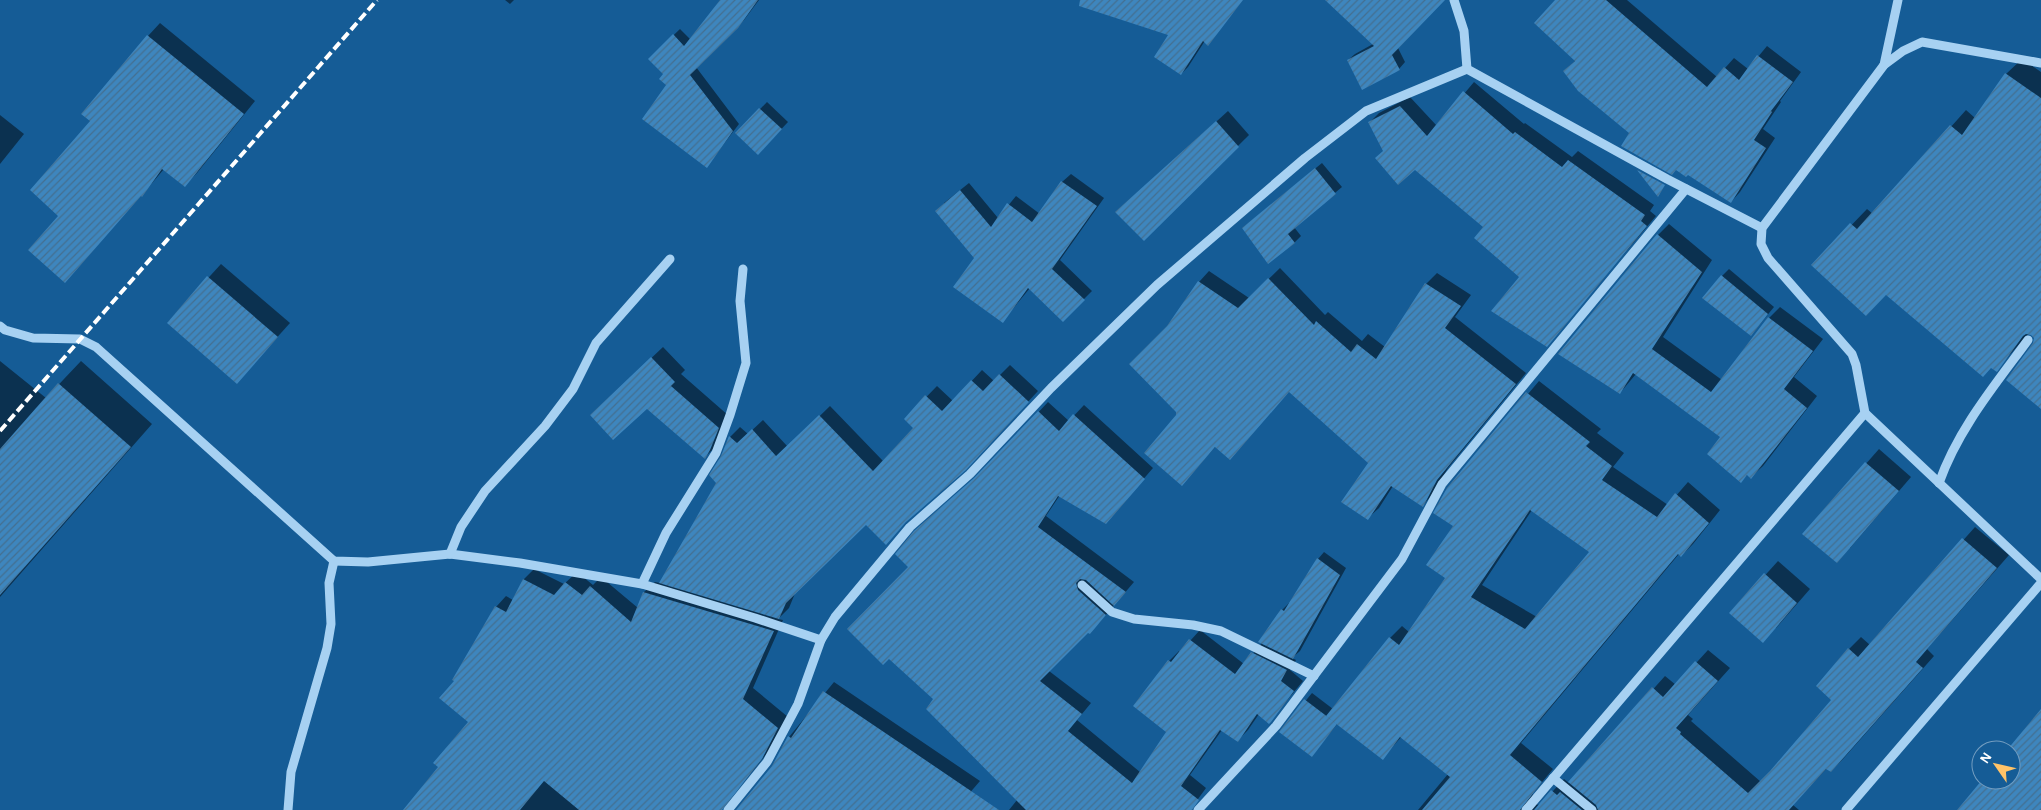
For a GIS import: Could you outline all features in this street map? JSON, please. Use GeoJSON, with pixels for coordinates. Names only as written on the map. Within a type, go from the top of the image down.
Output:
{"type":"FeatureCollection","features":[{"type":"Feature","properties":{"kind":"street"},"geometry":{"type":"LineString","coordinates":[[1454,0],[1464,31],[1467,69]]}},
{"type":"Feature","properties":{"kind":"street"},"geometry":{"type":"LineString","coordinates":[[1884,65],[1898,0]]}},
{"type":"Feature","properties":{"kind":"street"},"geometry":{"type":"LineString","coordinates":[[1846,810],[2041,581],[1865,413],[1856,365],[1852,354],[1768,258],[1761,244],[1762,228],[1884,65],[1904,51],[1922,42],[2041,63]]}},
{"type":"Feature","properties":{"kind":"street"},"geometry":{"type":"LineString","coordinates":[[1467,69],[1686,189],[1762,228]]}},
{"type":"Feature","properties":{"kind":"street"},"geometry":{"type":"LineString","coordinates":[[728,810],[767,762],[798,704],[821,640],[835,617],[910,527],[970,474],[1058,381],[1157,285],[1305,158],[1366,111],[1467,69]]}},
{"type":"Feature","properties":{"kind":"street"},"geometry":{"type":"LineString","coordinates":[[1198,810],[1276,726],[1402,559],[1442,484],[1686,189]]}},
{"type":"Feature","properties":{"kind":"street"},"geometry":{"type":"LineString","coordinates":[[450,554],[460,527],[485,491],[545,426],[573,389],[596,343],[670,259]]}},
{"type":"Feature","properties":{"kind":"street"},"geometry":{"type":"LineString","coordinates":[[642,584],[666,533],[716,453],[730,415],[746,363],[740,301],[743,269]]}},
{"type":"Feature","properties":{"kind":"street"},"geometry":{"type":"LineString","coordinates":[[0,326],[5,330],[33,338],[80,339],[96,346],[334,561],[368,562],[450,554],[520,563],[642,584],[821,640]]}},
{"type":"Feature","properties":{"kind":"street"},"geometry":{"type":"LineString","coordinates":[[1939,483],[1947,461],[1959,438],[2028,340]]}},
{"type":"Feature","properties":{"kind":"street"},"geometry":{"type":"LineString","coordinates":[[1526,810],[1865,413]]}},
{"type":"Feature","properties":{"kind":"street"},"geometry":{"type":"LineString","coordinates":[[288,810],[291,772],[327,648],[330,624],[329,583],[334,561]]}},
{"type":"Feature","properties":{"kind":"street"},"geometry":{"type":"LineString","coordinates":[[1082,585],[1112,612],[1134,620],[1193,625],[1221,631],[1314,676]]}},
{"type":"Feature","properties":{"kind":"street"},"geometry":{"type":"LineString","coordinates":[[1553,778],[1592,810]]}},
{"type":"Feature","properties":{"kind":"building"},"geometry":{"type":"Polygon","coordinates":[[[720,0],[758,0],[738,28],[690,75],[733,131],[707,168],[642,119],[666,85],[659,79],[663,74],[648,59],[673,34],[684,46],[720,0]]]}},
{"type":"Feature","properties":{"kind":"building"},"geometry":{"type":"Polygon","coordinates":[[[1080,0],[1243,0],[1208,46],[1203,41],[1181,75],[1154,57],[1168,35],[1079,6],[1080,0]]]}},
{"type":"Feature","properties":{"kind":"building"},"geometry":{"type":"Polygon","coordinates":[[[1325,0],[1445,0],[1392,55],[1400,70],[1362,90],[1347,60],[1374,46],[1325,0]]]}},
{"type":"Feature","properties":{"kind":"building"},"geometry":{"type":"Polygon","coordinates":[[[1555,0],[1606,0],[1707,87],[1724,67],[1739,80],[1757,55],[1793,82],[1771,111],[1754,140],[1766,148],[1731,203],[1688,175],[1686,177],[1676,170],[1672,175],[1621,146],[1629,133],[1578,91],[1563,71],[1575,61],[1534,23],[1555,0]]]}},
{"type":"Feature","properties":{"kind":"building"},"geometry":{"type":"Polygon","coordinates":[[[147,35],[244,114],[185,187],[162,169],[142,197],[65,283],[28,250],[58,216],[30,190],[90,121],[81,114],[147,35]]]}},
{"type":"Feature","properties":{"kind":"building"},"geometry":{"type":"Polygon","coordinates":[[[2005,73],[2041,98],[2041,409],[2006,380],[2033,343],[2034,338],[2031,335],[2026,334],[2023,336],[1997,372],[1991,368],[1983,377],[1886,295],[1866,316],[1811,265],[1850,223],[1857,229],[1950,125],[1962,135],[2005,73]]]}},
{"type":"Feature","properties":{"kind":"building"},"geometry":{"type":"Polygon","coordinates":[[[1463,91],[1513,134],[1515,132],[1562,167],[1568,160],[1645,215],[1641,221],[1647,226],[1547,347],[1491,311],[1519,277],[1474,238],[1483,227],[1415,170],[1398,185],[1375,158],[1383,151],[1368,122],[1400,106],[1427,136],[1463,91]]]}},
{"type":"Feature","properties":{"kind":"building"},"geometry":{"type":"Polygon","coordinates":[[[759,108],[782,129],[758,155],[735,133],[759,108]]]}},
{"type":"Feature","properties":{"kind":"building"},"geometry":{"type":"Polygon","coordinates":[[[1216,121],[1239,147],[1144,241],[1115,212],[1216,121]]]}},
{"type":"Feature","properties":{"kind":"building"},"geometry":{"type":"Polygon","coordinates":[[[1315,168],[1336,194],[1288,234],[1295,243],[1268,264],[1242,228],[1315,168]]]}},
{"type":"Feature","properties":{"kind":"building"},"geometry":{"type":"Polygon","coordinates":[[[1637,170],[1665,185],[1658,197],[1637,170]]]}},
{"type":"Feature","properties":{"kind":"building"},"geometry":{"type":"Polygon","coordinates":[[[1061,181],[1097,206],[1052,269],[1085,300],[1063,322],[1028,288],[1003,323],[953,287],[974,258],[935,211],[960,190],[991,227],[1007,203],[1032,222],[1061,181]]]}},
{"type":"Feature","properties":{"kind":"building"},"geometry":{"type":"Polygon","coordinates":[[[1657,234],[1702,272],[1652,349],[1711,392],[1768,317],[1813,351],[1784,389],[1807,408],[1751,479],[1747,475],[1741,483],[1707,454],[1720,437],[1633,373],[1620,394],[1558,354],[1657,234]]]}},
{"type":"Feature","properties":{"kind":"building"},"geometry":{"type":"Polygon","coordinates":[[[1721,275],[1768,314],[1751,336],[1702,298],[1721,275]]]}},
{"type":"Feature","properties":{"kind":"building"},"geometry":{"type":"Polygon","coordinates":[[[207,276],[278,337],[237,384],[167,323],[207,276]]]}},
{"type":"Feature","properties":{"kind":"building"},"geometry":{"type":"Polygon","coordinates":[[[1268,278],[1314,325],[1316,321],[1351,352],[1357,344],[1376,359],[1425,283],[1461,306],[1445,328],[1516,384],[1437,480],[1423,507],[1391,486],[1368,520],[1341,502],[1368,463],[1289,392],[1230,460],[1215,447],[1182,486],[1144,453],[1176,415],[1176,412],[1129,364],[1167,326],[1198,281],[1238,308],[1268,278]]]}},
{"type":"Feature","properties":{"kind":"building"},"geometry":{"type":"Polygon","coordinates":[[[651,357],[675,382],[671,386],[719,428],[705,459],[647,409],[613,440],[590,415],[651,357]]]}},
{"type":"Feature","properties":{"kind":"building"},"geometry":{"type":"Polygon","coordinates":[[[999,374],[1029,402],[966,470],[906,522],[886,545],[866,525],[786,603],[779,619],[659,583],[716,483],[709,475],[721,456],[729,436],[737,443],[752,429],[776,456],[819,415],[873,471],[913,428],[904,419],[925,395],[942,411],[971,380],[983,391],[999,374]]]}},
{"type":"Feature","properties":{"kind":"building"},"geometry":{"type":"Polygon","coordinates":[[[58,383],[131,447],[0,595],[0,449],[58,383]]]}},
{"type":"Feature","properties":{"kind":"building"},"geometry":{"type":"Polygon","coordinates":[[[1526,392],[1590,442],[1586,446],[1612,466],[1602,480],[1657,517],[1675,493],[1709,523],[1681,557],[1678,554],[1510,755],[1542,782],[1520,810],[1422,810],[1450,777],[1400,737],[1383,760],[1326,716],[1389,637],[1399,645],[1445,578],[1426,565],[1453,526],[1433,513],[1447,488],[1526,392]],[[1530,510],[1471,597],[1525,629],[1589,552],[1530,510]]]}},
{"type":"Feature","properties":{"kind":"building"},"geometry":{"type":"Polygon","coordinates":[[[1038,411],[1059,431],[1073,414],[1145,479],[1106,524],[1058,496],[1038,527],[1126,592],[1114,606],[1086,580],[1080,579],[1076,583],[1078,590],[1106,615],[1090,634],[1088,633],[1040,681],[1082,714],[1068,731],[1132,783],[1166,732],[1133,706],[1168,660],[1171,662],[1189,639],[1235,674],[1251,652],[1287,670],[1281,681],[1294,691],[1271,722],[1269,724],[1257,714],[1238,742],[1220,730],[1181,786],[1199,800],[1192,810],[1026,810],[926,709],[933,699],[889,659],[883,665],[847,629],[908,567],[895,554],[914,531],[974,478],[1038,411]]]}},
{"type":"Feature","properties":{"kind":"building"},"geometry":{"type":"Polygon","coordinates":[[[1865,462],[1899,491],[1837,563],[1802,534],[1865,462]]]}},
{"type":"Feature","properties":{"kind":"building"},"geometry":{"type":"Polygon","coordinates":[[[1962,538],[1997,568],[1916,662],[1923,668],[1831,772],[1826,769],[1789,810],[1598,810],[1596,805],[1568,782],[1652,687],[1663,697],[1695,661],[1718,681],[1676,728],[1681,732],[1680,734],[1748,793],[1770,771],[1831,700],[1816,686],[1848,648],[1858,657],[1962,538]]]}},
{"type":"Feature","properties":{"kind":"building"},"geometry":{"type":"Polygon","coordinates":[[[1317,558],[1340,575],[1293,659],[1258,642],[1281,609],[1284,611],[1317,558]]]}},
{"type":"Feature","properties":{"kind":"building"},"geometry":{"type":"Polygon","coordinates":[[[1764,573],[1797,603],[1763,643],[1729,613],[1764,573]]]}},
{"type":"Feature","properties":{"kind":"building"},"geometry":{"type":"Polygon","coordinates":[[[523,579],[554,595],[565,582],[582,595],[590,586],[631,622],[643,592],[774,631],[743,699],[778,728],[762,759],[722,810],[579,810],[544,781],[520,810],[403,810],[438,767],[433,763],[468,722],[439,698],[454,681],[452,680],[495,606],[506,612],[523,579]]]}},
{"type":"Feature","properties":{"kind":"building"},"geometry":{"type":"Polygon","coordinates":[[[823,691],[999,810],[736,810],[772,766],[788,736],[791,738],[823,691]]]}},
{"type":"Feature","properties":{"kind":"building"},"geometry":{"type":"Polygon","coordinates":[[[1304,699],[1337,724],[1312,757],[1279,732],[1304,699]]]}},
{"type":"Feature","properties":{"kind":"building"},"geometry":{"type":"Polygon","coordinates":[[[2041,709],[2041,810],[1957,810],[1974,790],[2021,790],[2021,740],[2015,740],[2041,709]]]}},
{"type":"Feature","properties":{"kind":"building"},"geometry":{"type":"Polygon","coordinates":[[[1551,790],[1557,795],[1560,792],[1582,810],[1534,810],[1551,790]]]}},
{"type":"Feature","properties":{"kind":"railway"},"geometry":{"type":"LineString","coordinates":[[0,431],[377,0]]}}]}
